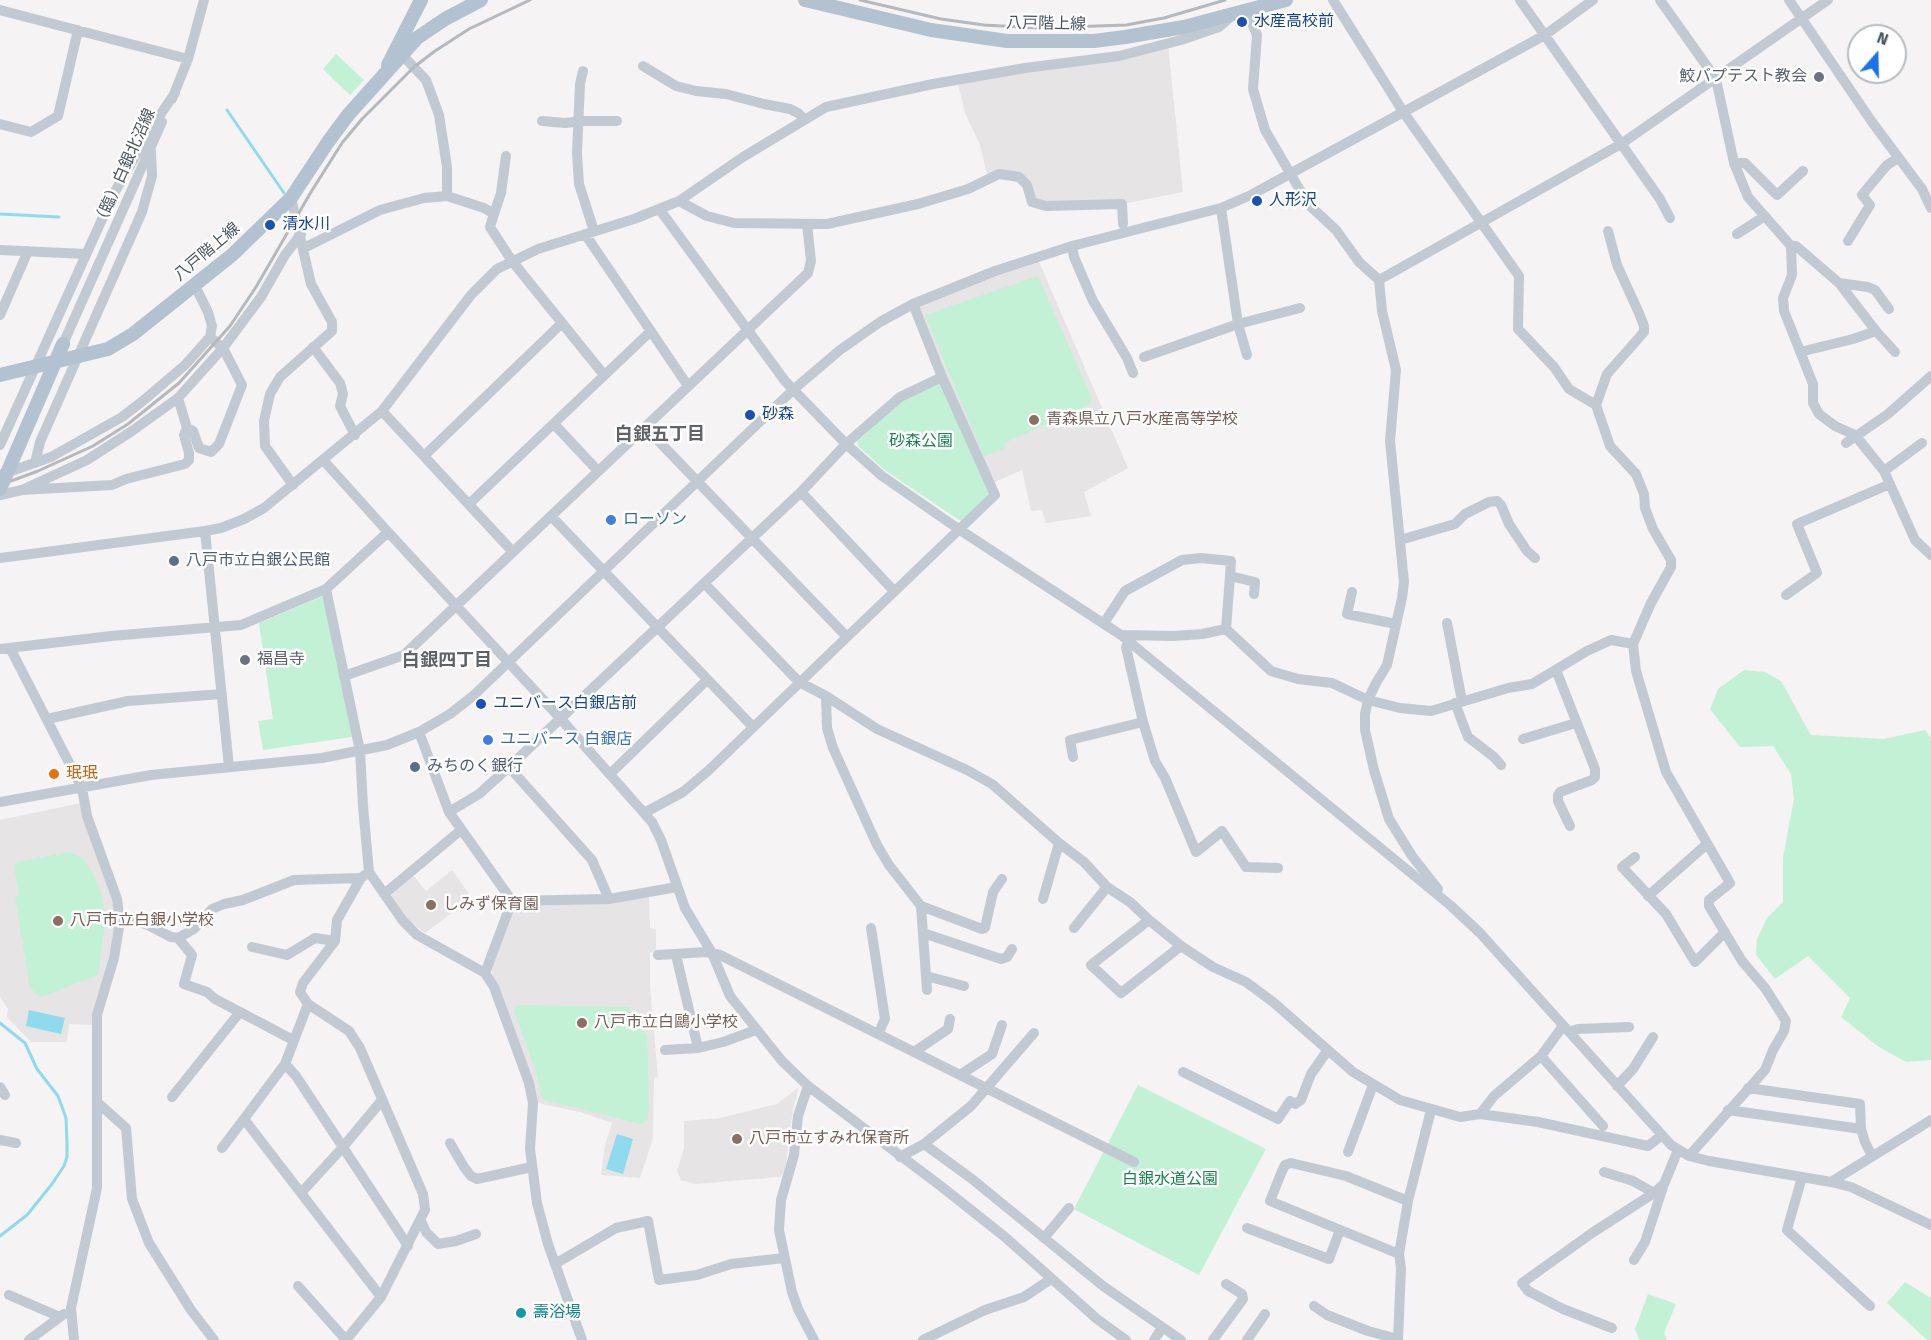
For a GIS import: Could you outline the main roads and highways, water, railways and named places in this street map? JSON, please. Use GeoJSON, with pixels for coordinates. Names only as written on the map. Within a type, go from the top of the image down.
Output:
{"type":"FeatureCollection","features":[{"type":"Feature","properties":{"kind":"main road","name":"八戸階上線"},"geometry":{"type":"LineString","coordinates":[[381,79],[421,0]]}},
{"type":"Feature","properties":{"kind":"main road","name":"八戸階上線"},"geometry":{"type":"LineString","coordinates":[[0,375],[108,349],[133,334],[232,255],[291,198],[328,142],[417,38],[445,19],[481,0]]}},
{"type":"Feature","properties":{"kind":"main road","name":"八戸階上線"},"geometry":{"type":"LineString","coordinates":[[805,0],[931,30],[1007,41],[1094,41],[1125,37],[1184,27],[1286,0]]}},
{"type":"Feature","properties":{"kind":"main road"},"geometry":{"type":"LineString","coordinates":[[0,489],[63,344]]}},
{"type":"Feature","properties":{"kind":"water"},"geometry":{"type":"Polygon","coordinates":[[[29,1010],[65,1018],[61,1034],[26,1026],[29,1010]]]}},
{"type":"Feature","properties":{"kind":"water"},"geometry":{"type":"Polygon","coordinates":[[[617,1134],[633,1139],[623,1174],[606,1169],[617,1134]]]}},
{"type":"Feature","properties":{"kind":"waterway"},"geometry":{"type":"LineString","coordinates":[[227,110],[284,193]]}},
{"type":"Feature","properties":{"kind":"waterway"},"geometry":{"type":"LineString","coordinates":[[0,214],[59,217]]}},
{"type":"Feature","properties":{"kind":"waterway"},"geometry":{"type":"LineString","coordinates":[[0,1023],[25,1043],[37,1069],[58,1096],[66,1118],[67,1143],[67,1157],[64,1166],[52,1184],[27,1215],[0,1236]]}},
{"type":"Feature","properties":{"kind":"railway"},"geometry":{"type":"LineString","coordinates":[[0,485],[93,446],[128,424],[179,383],[230,326],[256,287],[342,143],[362,119],[414,67],[435,51],[469,29],[530,0]]}},
{"type":"Feature","properties":{"kind":"railway"},"geometry":{"type":"LineString","coordinates":[[860,0],[941,19],[984,25],[1039,28],[1126,25],[1164,18],[1225,0]]}},
{"type":"Feature","properties":{"kind":"place","name":"水産高校前"},"geometry":{"type":"Point","coordinates":[1242,22]}},
{"type":"Feature","properties":{"kind":"place","name":"鮫バプテスト教会"},"geometry":{"type":"Point","coordinates":[1819,77]}},
{"type":"Feature","properties":{"kind":"place","name":"人形沢"},"geometry":{"type":"Point","coordinates":[1257,201]}},
{"type":"Feature","properties":{"kind":"place","name":"清水川"},"geometry":{"type":"Point","coordinates":[270,225]}},
{"type":"Feature","properties":{"kind":"place","name":"砂森"},"geometry":{"type":"Point","coordinates":[750,415]}},
{"type":"Feature","properties":{"kind":"place","name":"青森県立八戸水産高等学校"},"geometry":{"type":"Point","coordinates":[1034,420]}},
{"type":"Feature","properties":{"kind":"place","name":"ローソン"},"geometry":{"type":"Point","coordinates":[611,520]}},
{"type":"Feature","properties":{"kind":"place","name":"八戸市立白銀公民館"},"geometry":{"type":"Point","coordinates":[174,561]}},
{"type":"Feature","properties":{"kind":"place","name":"福昌寺"},"geometry":{"type":"Point","coordinates":[245,660]}},
{"type":"Feature","properties":{"kind":"place","name":"ユニバース白銀店前"},"geometry":{"type":"Point","coordinates":[481,704]}},
{"type":"Feature","properties":{"kind":"place","name":"ユニバース 白銀店"},"geometry":{"type":"Point","coordinates":[488,740]}},
{"type":"Feature","properties":{"kind":"place","name":"みちのく銀行"},"geometry":{"type":"Point","coordinates":[415,767]}},
{"type":"Feature","properties":{"kind":"place","name":"珉珉"},"geometry":{"type":"Point","coordinates":[54,774]}},
{"type":"Feature","properties":{"kind":"place","name":"しみず保育園"},"geometry":{"type":"Point","coordinates":[431,905]}},
{"type":"Feature","properties":{"kind":"place","name":"八戸市立白銀小学校"},"geometry":{"type":"Point","coordinates":[58,921]}},
{"type":"Feature","properties":{"kind":"place","name":"八戸市立白鷗小学校"},"geometry":{"type":"Point","coordinates":[582,1023]}},
{"type":"Feature","properties":{"kind":"place","name":"八戸市立すみれ保育所"},"geometry":{"type":"Point","coordinates":[737,1139]}},
{"type":"Feature","properties":{"kind":"place","name":"壽浴場"},"geometry":{"type":"Point","coordinates":[521,1313]}},
{"type":"Feature","properties":{"kind":"district","name":"白銀五丁目"},"geometry":{"type":"Point","coordinates":[660,435]}},
{"type":"Feature","properties":{"kind":"district","name":"白銀四丁目"},"geometry":{"type":"Point","coordinates":[447,661]}},
{"type":"Feature","properties":{"kind":"park label","name":"砂森公園"},"geometry":{"type":"Point","coordinates":[921,442]}},
{"type":"Feature","properties":{"kind":"park label","name":"白銀水道公園"},"geometry":{"type":"Point","coordinates":[1170,1180]}}]}
